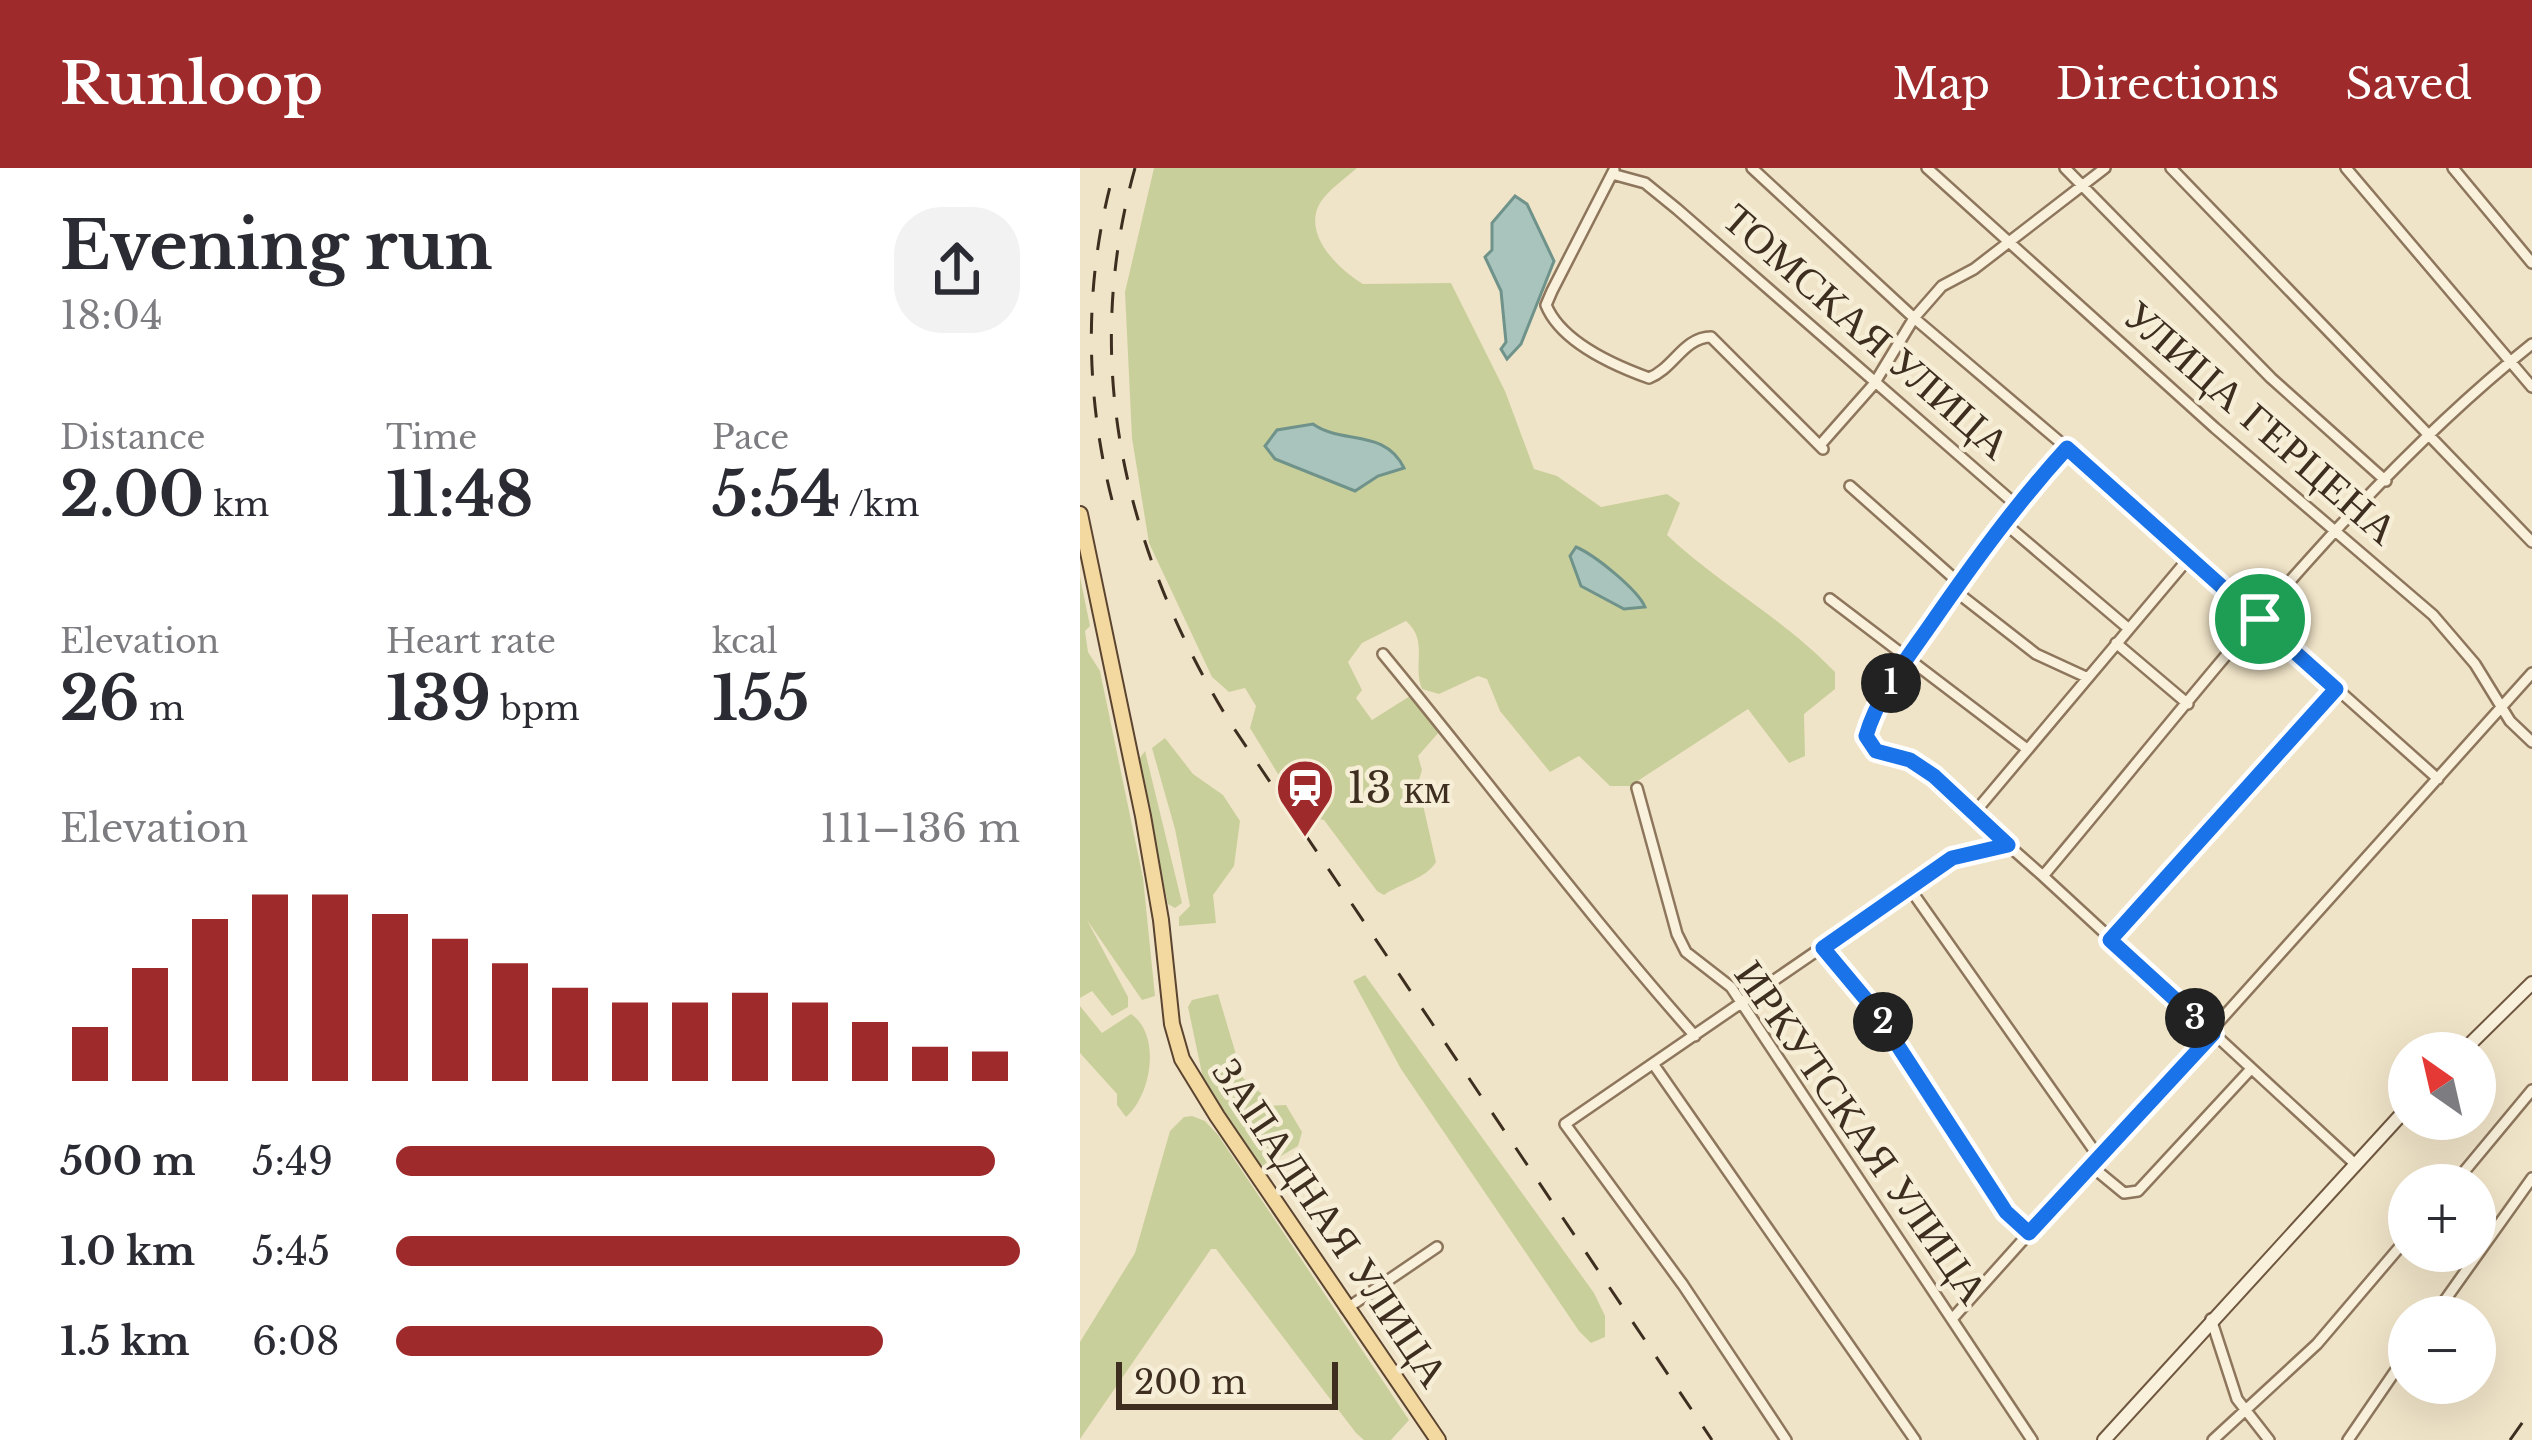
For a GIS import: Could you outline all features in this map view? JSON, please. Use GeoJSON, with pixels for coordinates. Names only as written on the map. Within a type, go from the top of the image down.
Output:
{"type":"FeatureCollection","features":[{"type":"Feature","properties":{"kind":"main road","name":"ЗАПАДНАЯ УЛИЦА"},"geometry":{"type":"LineString","coordinates":[[1080,514],[1143,816],[1174,1038],[1217,1116],[1438,1440]]}},
{"type":"Feature","properties":{"kind":"main road"},"geometry":{"type":"LineString","coordinates":[[2482,1032],[2532,983]]}},
{"type":"Feature","properties":{"kind":"main road"},"geometry":{"type":"LineString","coordinates":[[2104,1440],[2388,1128]]}},
{"type":"Feature","properties":{"kind":"street"},"geometry":{"type":"LineString","coordinates":[[1752,168],[1914,318],[2438,779]]}},
{"type":"Feature","properties":{"kind":"street","name":"УЛИЦА ГЕРЦЕНА"},"geometry":{"type":"LineString","coordinates":[[1927,168],[2005,243],[2433,615],[2532,742]]}},
{"type":"Feature","properties":{"kind":"street"},"geometry":{"type":"LineString","coordinates":[[2065,168],[2271,378],[2386,481]]}},
{"type":"Feature","properties":{"kind":"street"},"geometry":{"type":"LineString","coordinates":[[1613,171],[1546,305],[1551,318],[1594,352],[1648,378],[1660,373],[1695,340],[1711,337],[1822,446],[1874,384],[1914,318],[1942,286],[1964,276],[2104,168]]}},
{"type":"Feature","properties":{"kind":"street"},"geometry":{"type":"LineString","coordinates":[[2171,168],[2532,542]]}},
{"type":"Feature","properties":{"kind":"street"},"geometry":{"type":"LineString","coordinates":[[2346,168],[2532,386]]}},
{"type":"Feature","properties":{"kind":"street"},"geometry":{"type":"LineString","coordinates":[[2453,168],[2532,263]]}},
{"type":"Feature","properties":{"kind":"street","name":"ТОМСКАЯ УЛИЦА"},"geometry":{"type":"LineString","coordinates":[[1613,171],[1645,184],[1677,208],[2015,504]]}},
{"type":"Feature","properties":{"kind":"street"},"geometry":{"type":"LineString","coordinates":[[2043,876],[2338,533],[2431,437],[2532,344]]}},
{"type":"Feature","properties":{"kind":"street"},"geometry":{"type":"LineString","coordinates":[[2067,448],[2015,504],[1956,586],[1874,710],[1866,736],[1876,751],[1910,760],[1976,812],[2354,1163]]}},
{"type":"Feature","properties":{"kind":"street"},"geometry":{"type":"LineString","coordinates":[[1850,486],[2036,654],[2086,677]]}},
{"type":"Feature","properties":{"kind":"street","name":"ТОМСКАЯ УЛИЦА"},"geometry":{"type":"LineString","coordinates":[[2002,521],[2128,628]]}},
{"type":"Feature","properties":{"kind":"street"},"geometry":{"type":"LineString","coordinates":[[1976,812],[2188,559]]}},
{"type":"Feature","properties":{"kind":"street"},"geometry":{"type":"LineString","coordinates":[[1830,599],[2027,749]]}},
{"type":"Feature","properties":{"kind":"street"},"geometry":{"type":"LineString","coordinates":[[2116,643],[2188,704]]}},
{"type":"Feature","properties":{"kind":"street"},"geometry":{"type":"LineString","coordinates":[[1382,654],[1505,802],[1609,939],[1695,1036]]}},
{"type":"Feature","properties":{"kind":"street"},"geometry":{"type":"LineString","coordinates":[[1953,1318],[2213,1034],[2532,673]]}},
{"type":"Feature","properties":{"kind":"street"},"geometry":{"type":"LineString","coordinates":[[2110,940],[2336,689]]}},
{"type":"Feature","properties":{"kind":"street","name":"ИРКУТСКАЯ УЛИЦА"},"geometry":{"type":"LineString","coordinates":[[1637,788],[1677,934],[1687,952],[1721,977],[1742,1003],[2032,1440]]}},
{"type":"Feature","properties":{"kind":"street"},"geometry":{"type":"LineString","coordinates":[[1786,1440],[1683,1285],[1565,1124],[1952,858],[2008,845]]}},
{"type":"Feature","properties":{"kind":"street"},"geometry":{"type":"LineString","coordinates":[[1908,886],[2094,1161],[2124,1193],[2138,1190],[2250,1070]]}},
{"type":"Feature","properties":{"kind":"street"},"geometry":{"type":"LineString","coordinates":[[1823,948],[1874,1009],[2006,1212],[2029,1233]]}},
{"type":"Feature","properties":{"kind":"street"},"geometry":{"type":"LineString","coordinates":[[1654,1065],[1915,1440]]}},
{"type":"Feature","properties":{"kind":"street"},"geometry":{"type":"LineString","coordinates":[[2470,1164],[2532,1090]]}},
{"type":"Feature","properties":{"kind":"street"},"geometry":{"type":"LineString","coordinates":[[2448,1296],[2532,1178]]}},
{"type":"Feature","properties":{"kind":"street"},"geometry":{"type":"LineString","coordinates":[[1346,1309],[1437,1247]]}},
{"type":"Feature","properties":{"kind":"street"},"geometry":{"type":"LineString","coordinates":[[2213,1440],[2317,1345],[2388,1261]]}},
{"type":"Feature","properties":{"kind":"street"},"geometry":{"type":"LineString","coordinates":[[2212,1319],[2244,1414],[2270,1440]]}},
{"type":"Feature","properties":{"kind":"street"},"geometry":{"type":"LineString","coordinates":[[2348,1440],[2388,1382]]}},
{"type":"Feature","properties":{"kind":"green space"},"geometry":{"type":"Polygon","coordinates":[[[1154,168],[1357,168],[1320,203],[1316,227],[1325,250],[1363,284],[1451,283],[1505,391],[1534,469],[1557,476],[1601,507],[1667,494],[1680,503],[1667,535],[1835,672],[1835,689],[1804,714],[1805,756],[1789,763],[1748,709],[1630,786],[1610,786],[1579,756],[1550,772],[1500,711],[1487,679],[1478,676],[1439,694],[1422,689],[1419,645],[1406,621],[1362,643],[1348,662],[1362,690],[1356,698],[1372,720],[1410,696],[1440,731],[1418,756],[1422,770],[1418,783],[1436,862],[1420,877],[1384,895],[1377,891],[1324,820],[1303,815],[1250,728],[1256,706],[1245,688],[1229,692],[1212,677],[1149,543],[1132,438],[1125,292],[1154,168]],[[1313,424],[1277,430],[1265,446],[1355,491],[1392,473],[1313,424]]]}},
{"type":"Feature","properties":{"kind":"green space"},"geometry":{"type":"Polygon","coordinates":[[[1080,577],[1090,626],[1085,631],[1088,652],[1100,671],[1143,878],[1155,996],[1142,1000],[1087,920],[1128,997],[1128,1007],[1112,1016],[1092,991],[1080,998],[1080,577]]]}},
{"type":"Feature","properties":{"kind":"green space"},"geometry":{"type":"Polygon","coordinates":[[[1165,738],[1193,774],[1223,795],[1240,821],[1234,866],[1213,895],[1216,923],[1179,926],[1179,917],[1190,906],[1152,748],[1165,738]]]}},
{"type":"Feature","properties":{"kind":"green space"},"geometry":{"type":"Polygon","coordinates":[[[1145,751],[1182,903],[1175,908],[1168,904],[1137,762],[1145,751]]]}},
{"type":"Feature","properties":{"kind":"green space"},"geometry":{"type":"Polygon","coordinates":[[[1365,975],[1594,1293],[1605,1316],[1605,1337],[1591,1343],[1579,1331],[1401,1069],[1353,981],[1365,975]]]}},
{"type":"Feature","properties":{"kind":"green space"},"geometry":{"type":"Polygon","coordinates":[[[1218,994],[1243,1078],[1261,1093],[1265,1106],[1286,1105],[1302,1132],[1298,1146],[1264,1166],[1258,1164],[1204,1083],[1188,1007],[1192,1000],[1218,994]]]}},
{"type":"Feature","properties":{"kind":"green space"},"geometry":{"type":"Polygon","coordinates":[[[1080,1006],[1102,1033],[1131,1014],[1147,1036],[1147,1081],[1126,1117],[1117,1105],[1117,1094],[1080,1053],[1080,1006]]]}},
{"type":"Feature","properties":{"kind":"green space"},"geometry":{"type":"Polygon","coordinates":[[[1184,1117],[1205,1121],[1218,1135],[1409,1420],[1391,1440],[1364,1440],[1356,1433],[1216,1249],[1211,1249],[1080,1439],[1080,1342],[1135,1253],[1170,1131],[1184,1117]]]}},
{"type":"Feature","properties":{"kind":"water"},"geometry":{"type":"Polygon","coordinates":[[[1515,196],[1527,204],[1554,261],[1521,344],[1507,359],[1501,349],[1506,342],[1501,291],[1485,257],[1492,250],[1492,223],[1515,196]]]}},
{"type":"Feature","properties":{"kind":"water"},"geometry":{"type":"Polygon","coordinates":[[[1313,424],[1386,447],[1404,468],[1378,476],[1355,491],[1275,459],[1265,446],[1277,430],[1313,424]]]}},
{"type":"Feature","properties":{"kind":"water"},"geometry":{"type":"Polygon","coordinates":[[[1576,547],[1615,574],[1645,607],[1624,609],[1581,586],[1570,556],[1576,547]]]}},
{"type":"Feature","properties":{"kind":"railway"},"geometry":{"type":"LineString","coordinates":[[1112,500],[1096,417],[1091,334],[1098,250],[1115,168]]}},
{"type":"Feature","properties":{"kind":"railway"},"geometry":{"type":"LineString","coordinates":[[1135,168],[1119,241],[1112,313],[1113,384],[1122,454],[1139,523],[1163,590],[1229,721],[1712,1440]]}},
{"type":"Feature","properties":{"kind":"railway"},"geometry":{"type":"LineString","coordinates":[[2510,1440],[2532,1409]]}},
{"type":"Feature","properties":{"kind":"place","name":"13 км"},"geometry":{"type":"Point","coordinates":[1305,839]}},
{"type":"Feature","properties":{"kind":"route"},"geometry":{"type":"LineString","coordinates":[[2067,448],[2260,619],[2336,689],[2110,940],[2213,1034],[2029,1233],[2006,1212],[1874,1009],[1823,948],[1952,858],[2008,845],[1934,776],[1910,760],[1870,746],[1866,736],[1874,710],[1958,581],[2015,504],[2067,448]]}}]}
